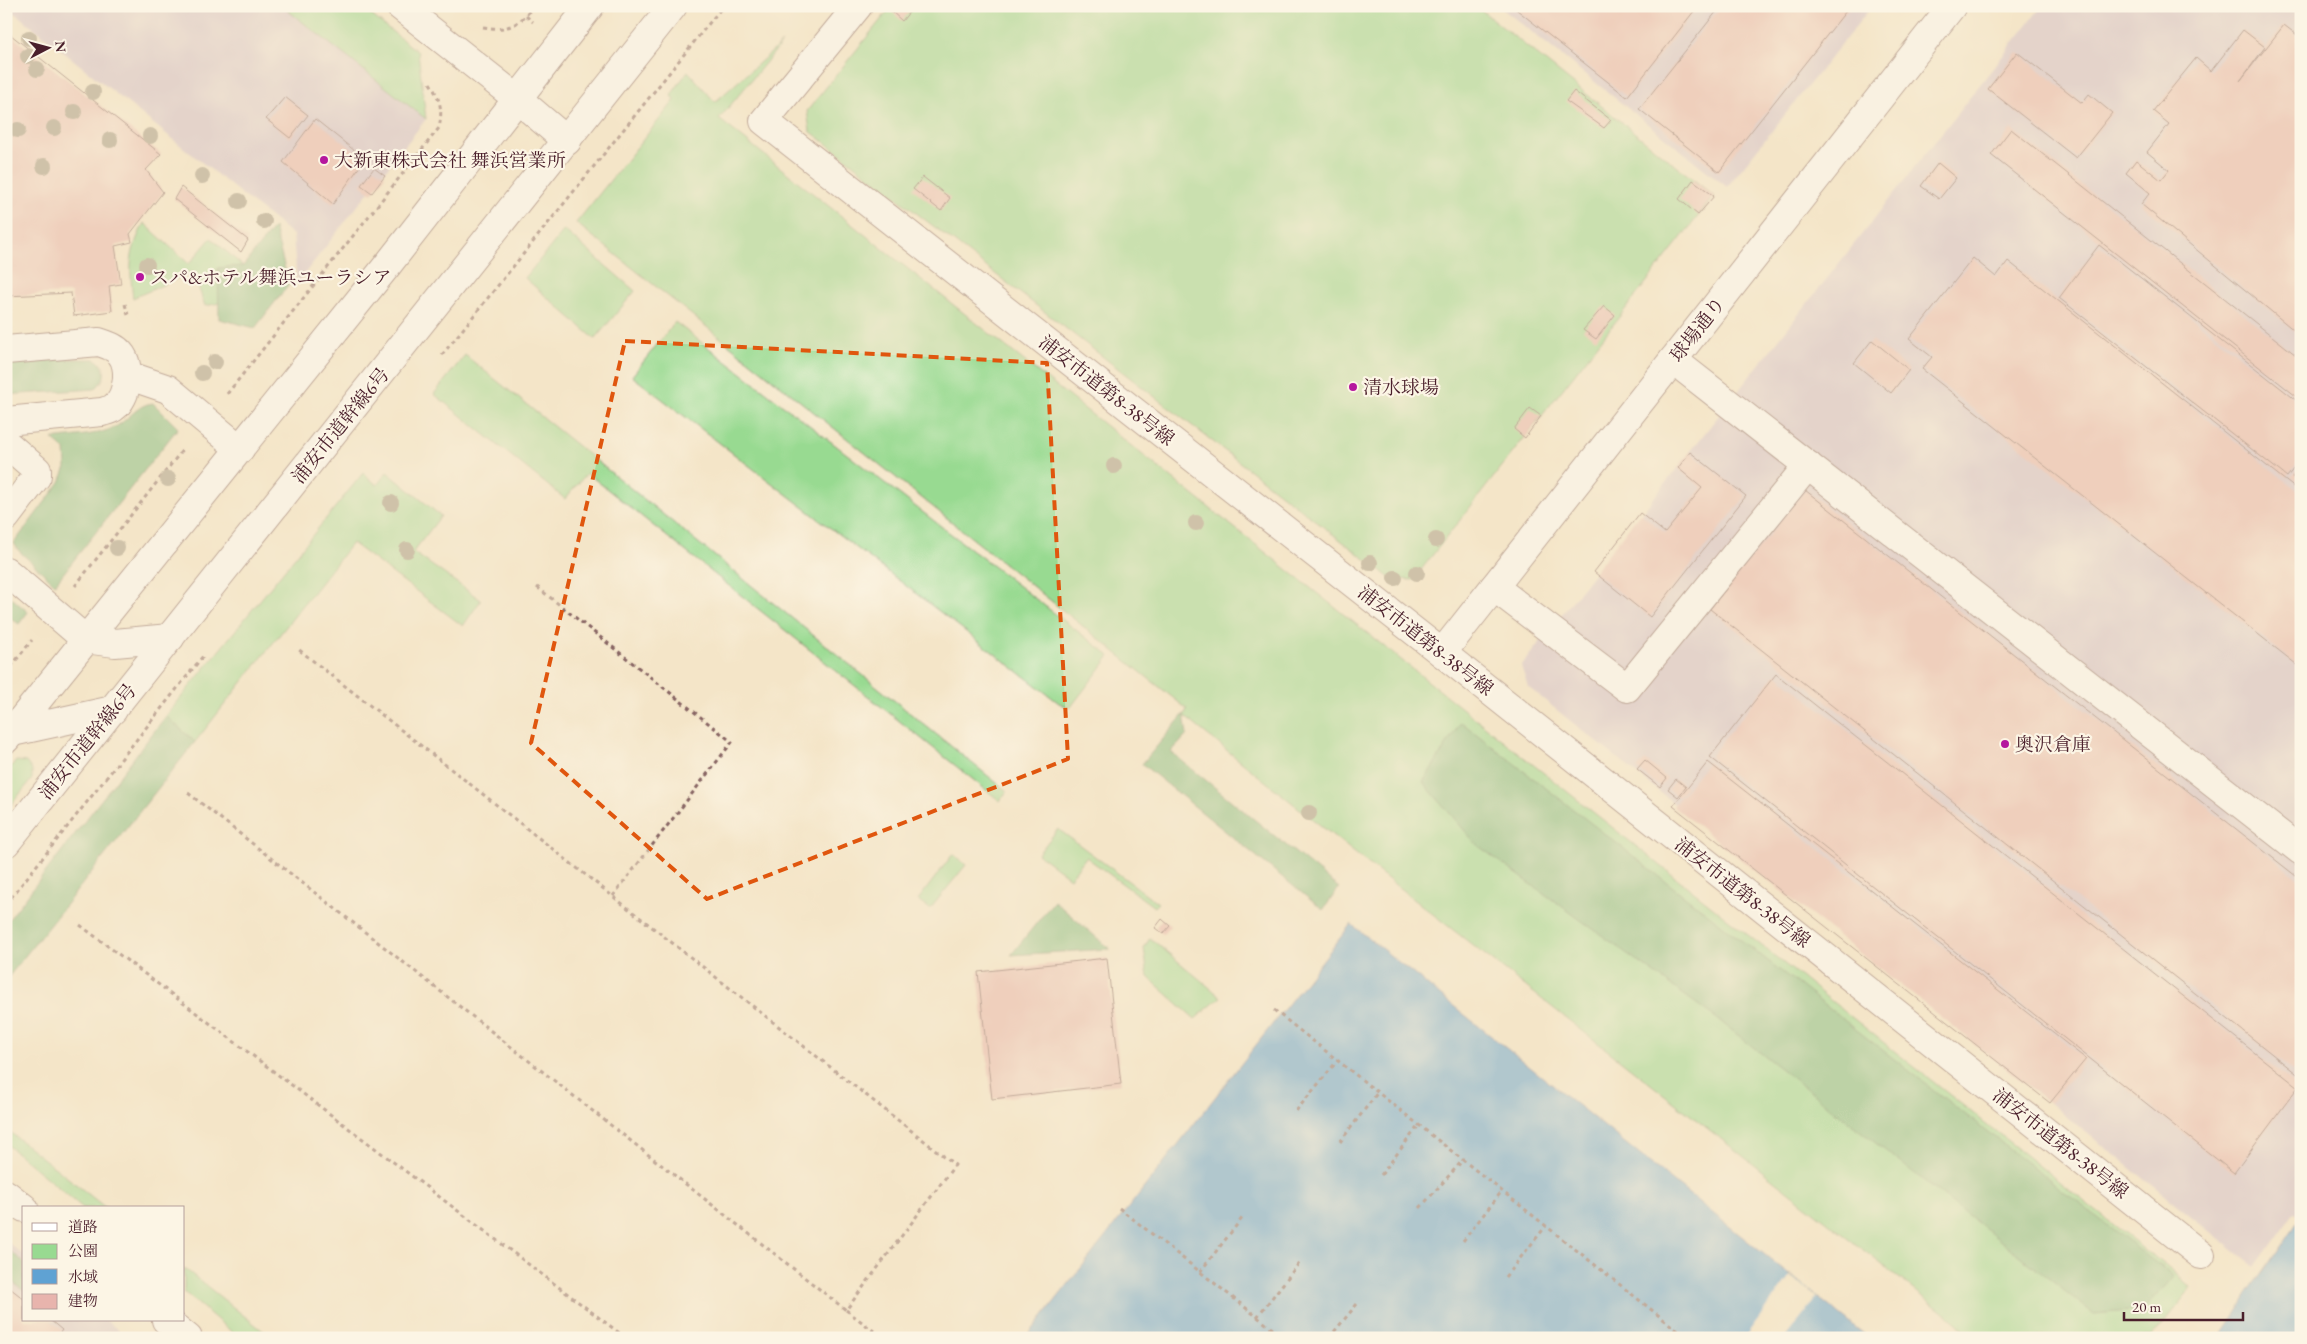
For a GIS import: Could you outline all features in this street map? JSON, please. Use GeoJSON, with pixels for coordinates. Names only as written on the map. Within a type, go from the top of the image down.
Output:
{"type":"FeatureCollection","features":[{"type":"Feature","properties":{"kind":"street"},"geometry":{"type":"LineString","coordinates":[[400,6],[519,100],[567,141]]}},
{"type":"Feature","properties":{"kind":"street"},"geometry":{"type":"LineString","coordinates":[[9,736],[519,100],[590,6]]}},
{"type":"Feature","properties":{"kind":"street","name":"浦安市道幹線6号"},"geometry":{"type":"LineString","coordinates":[[6,843],[673,6]]}},
{"type":"Feature","properties":{"kind":"street","name":"浦安市道第8-38号線"},"geometry":{"type":"LineString","coordinates":[[858,6],[764,121],[1442,652],[2201,1255]]}},
{"type":"Feature","properties":{"kind":"street","name":"球場通り"},"geometry":{"type":"LineString","coordinates":[[1442,652],[1952,6]]}},
{"type":"Feature","properties":{"kind":"street"},"geometry":{"type":"LineString","coordinates":[[6,350],[99,342],[112,347],[121,354],[127,364],[125,389],[113,408],[102,412],[6,420]]}},
{"type":"Feature","properties":{"kind":"street"},"geometry":{"type":"LineString","coordinates":[[1673,360],[2301,851]]}},
{"type":"Feature","properties":{"kind":"street"},"geometry":{"type":"LineString","coordinates":[[127,375],[168,389],[240,449]]}},
{"type":"Feature","properties":{"kind":"street"},"geometry":{"type":"LineString","coordinates":[[6,443],[37,470],[37,476],[6,517]]}},
{"type":"Feature","properties":{"kind":"street"},"geometry":{"type":"LineString","coordinates":[[1494,587],[1627,688],[1808,466]]}},
{"type":"Feature","properties":{"kind":"street"},"geometry":{"type":"LineString","coordinates":[[6,572],[85,639],[114,644],[170,638]]}},
{"type":"Feature","properties":{"kind":"street"},"geometry":{"type":"LineString","coordinates":[[9,736],[113,710]]}},
{"type":"Feature","properties":{"kind":"street"},"geometry":{"type":"LineString","coordinates":[[6,1194],[22,1206]]}},
{"type":"Feature","properties":{"kind":"street"},"geometry":{"type":"LineString","coordinates":[[168,1322],[188,1338]]}},
{"type":"Feature","properties":{"kind":"path"},"geometry":{"type":"LineString","coordinates":[[480,26],[498,29],[509,28],[526,16],[534,6]]}},
{"type":"Feature","properties":{"kind":"path"},"geometry":{"type":"LineString","coordinates":[[439,359],[723,6]]}},
{"type":"Feature","properties":{"kind":"path"},"geometry":{"type":"LineString","coordinates":[[6,673],[439,128],[442,112],[440,98],[430,83]]}},
{"type":"Feature","properties":{"kind":"path"},"geometry":{"type":"LineString","coordinates":[[537,587],[732,742],[613,896]]}},
{"type":"Feature","properties":{"kind":"path"},"geometry":{"type":"LineString","coordinates":[[6,904],[208,649]]}},
{"type":"Feature","properties":{"kind":"path"},"geometry":{"type":"LineString","coordinates":[[298,649],[954,1165],[846,1310]]}},
{"type":"Feature","properties":{"kind":"path"},"geometry":{"type":"LineString","coordinates":[[188,793],[883,1338]]}},
{"type":"Feature","properties":{"kind":"path"},"geometry":{"type":"LineString","coordinates":[[80,925],[626,1338]]}},
{"type":"Feature","properties":{"kind":"path"},"geometry":{"type":"LineString","coordinates":[[1274,1010],[1682,1334],[1680,1338]]}},
{"type":"Feature","properties":{"kind":"path"},"geometry":{"type":"LineString","coordinates":[[1296,1111],[1338,1060]]}},
{"type":"Feature","properties":{"kind":"path"},"geometry":{"type":"LineString","coordinates":[[1340,1142],[1378,1092]]}},
{"type":"Feature","properties":{"kind":"path"},"geometry":{"type":"LineString","coordinates":[[1381,1175],[1419,1125]]}},
{"type":"Feature","properties":{"kind":"path"},"geometry":{"type":"LineString","coordinates":[[1420,1208],[1463,1160]]}},
{"type":"Feature","properties":{"kind":"path"},"geometry":{"type":"LineString","coordinates":[[1463,1241],[1502,1191]]}},
{"type":"Feature","properties":{"kind":"path"},"geometry":{"type":"LineString","coordinates":[[1119,1208],[1284,1338]]}},
{"type":"Feature","properties":{"kind":"path"},"geometry":{"type":"LineString","coordinates":[[1200,1272],[1243,1216]]}},
{"type":"Feature","properties":{"kind":"path"},"geometry":{"type":"LineString","coordinates":[[1505,1277],[1546,1226]]}},
{"type":"Feature","properties":{"kind":"path"},"geometry":{"type":"LineString","coordinates":[[1257,1317],[1300,1262]]}},
{"type":"Feature","properties":{"kind":"path"},"geometry":{"type":"LineString","coordinates":[[1330,1338],[1357,1304]]}},
{"type":"Feature","properties":{"kind":"highlighted area"},"geometry":{"type":"Polygon","coordinates":[[[625,341],[1047,363],[1068,759],[707,899],[531,743],[625,341]]]}},
{"type":"Feature","properties":{"kind":"shaded area"},"geometry":{"type":"Polygon","coordinates":[[[6,6],[283,6],[426,119],[297,283],[293,235],[6,6]]]}},
{"type":"Feature","properties":{"kind":"shaded area"},"geometry":{"type":"Polygon","coordinates":[[[1499,6],[1872,6],[1727,187],[1499,6]]]}},
{"type":"Feature","properties":{"kind":"shaded area"},"geometry":{"type":"Polygon","coordinates":[[[2042,6],[2301,6],[2301,1217],[2294,1212],[2255,1267],[1528,687],[1521,666],[2042,6]]]}},
{"type":"Feature","properties":{"kind":"shaded area"},"geometry":{"type":"Polygon","coordinates":[[[6,1241],[22,1253],[22,1322],[108,1322],[128,1338],[6,1338],[6,1241]]]}},
{"type":"Feature","properties":{"kind":"green space"},"geometry":{"type":"Polygon","coordinates":[[[282,6],[360,6],[418,52],[426,119],[282,6]]]}},
{"type":"Feature","properties":{"kind":"green space","name":"清水球場"},"geometry":{"type":"Polygon","coordinates":[[[892,6],[1476,6],[1714,196],[1413,580],[1391,579],[810,131],[807,111],[892,6]]]}},
{"type":"Feature","properties":{"kind":"green space"},"geometry":{"type":"Polygon","coordinates":[[[782,43],[719,119],[2192,1287],[2151,1338],[1976,1338],[1361,858],[1184,716],[1187,709],[576,223],[675,100],[671,95],[688,71],[715,102],[782,43]]]}},
{"type":"Feature","properties":{"kind":"green space"},"geometry":{"type":"Polygon","coordinates":[[[144,223],[189,264],[211,238],[243,266],[218,268],[219,303],[205,306],[193,272],[133,298],[131,259],[135,243],[144,223]]]}},
{"type":"Feature","properties":{"kind":"green space"},"geometry":{"type":"Polygon","coordinates":[[[274,227],[289,284],[255,328],[219,319],[218,268],[243,266],[274,227]]]}},
{"type":"Feature","properties":{"kind":"green space"},"geometry":{"type":"Polygon","coordinates":[[[564,230],[635,291],[595,339],[525,278],[564,230]]]}},
{"type":"Feature","properties":{"kind":"green space"},"geometry":{"type":"Polygon","coordinates":[[[675,322],[1110,656],[1070,708],[1059,703],[632,376],[675,322]]]}},
{"type":"Feature","properties":{"kind":"green space"},"geometry":{"type":"Polygon","coordinates":[[[465,355],[1007,791],[1000,801],[587,473],[565,499],[434,394],[465,355]]]}},
{"type":"Feature","properties":{"kind":"green space"},"geometry":{"type":"Polygon","coordinates":[[[11,359],[95,359],[104,370],[104,377],[95,389],[6,395],[6,362],[11,359]]]}},
{"type":"Feature","properties":{"kind":"green space"},"geometry":{"type":"Polygon","coordinates":[[[153,403],[178,428],[55,584],[18,550],[14,543],[60,482],[66,467],[65,450],[52,439],[111,429],[122,423],[136,410],[153,403]]]}},
{"type":"Feature","properties":{"kind":"green space"},"geometry":{"type":"Polygon","coordinates":[[[387,472],[441,516],[413,552],[481,600],[463,626],[352,543],[195,742],[166,716],[363,473],[377,485],[387,472]]]}},
{"type":"Feature","properties":{"kind":"green space"},"geometry":{"type":"Polygon","coordinates":[[[6,593],[28,612],[19,624],[6,615],[6,593]]]}},
{"type":"Feature","properties":{"kind":"green space"},"geometry":{"type":"Polygon","coordinates":[[[1184,714],[1187,735],[1171,752],[1339,888],[1323,910],[1142,764],[1184,714]]]}},
{"type":"Feature","properties":{"kind":"green space"},"geometry":{"type":"Polygon","coordinates":[[[166,716],[195,742],[6,980],[6,923],[166,716]]]}},
{"type":"Feature","properties":{"kind":"green space"},"geometry":{"type":"Polygon","coordinates":[[[1461,722],[2174,1277],[2143,1310],[2094,1314],[1716,1018],[1477,845],[1423,782],[1461,722]]]}},
{"type":"Feature","properties":{"kind":"green space"},"geometry":{"type":"Polygon","coordinates":[[[16,761],[26,762],[32,770],[32,779],[6,811],[6,773],[16,761]]]}},
{"type":"Feature","properties":{"kind":"green space"},"geometry":{"type":"Polygon","coordinates":[[[1058,829],[1158,903],[1154,907],[1086,857],[1070,878],[1038,854],[1058,829]]]}},
{"type":"Feature","properties":{"kind":"green space"},"geometry":{"type":"Polygon","coordinates":[[[953,854],[966,865],[930,909],[918,900],[953,854]]]}},
{"type":"Feature","properties":{"kind":"green space"},"geometry":{"type":"Polygon","coordinates":[[[1054,901],[1110,949],[1011,955],[1054,901]]]}},
{"type":"Feature","properties":{"kind":"green space"},"geometry":{"type":"Polygon","coordinates":[[[1150,938],[1221,997],[1195,1019],[1148,977],[1144,948],[1150,938]]]}},
{"type":"Feature","properties":{"kind":"green space"},"geometry":{"type":"Polygon","coordinates":[[[6,1129],[103,1206],[81,1206],[6,1144],[6,1129]]]}},
{"type":"Feature","properties":{"kind":"green space"},"geometry":{"type":"Polygon","coordinates":[[[6,1248],[22,1260],[22,1289],[6,1277],[6,1248]]]}},
{"type":"Feature","properties":{"kind":"green space"},"geometry":{"type":"Polygon","coordinates":[[[185,1269],[272,1338],[239,1338],[185,1293],[185,1269]]]}},
{"type":"Feature","properties":{"kind":"water"},"geometry":{"type":"Polygon","coordinates":[[[1351,924],[1869,1338],[1026,1338],[1351,924]]]}},
{"type":"Feature","properties":{"kind":"water"},"geometry":{"type":"Polygon","coordinates":[[[2297,1223],[2301,1226],[2301,1338],[2219,1338],[2297,1223]]]}},
{"type":"Feature","properties":{"kind":"pier"},"geometry":{"type":"Polygon","coordinates":[[[1790,1276],[1817,1297],[1785,1338],[1744,1338],[1790,1276]]]}},
{"type":"Feature","properties":{"kind":"building"},"geometry":{"type":"Polygon","coordinates":[[[894,6],[914,6],[902,21],[891,11],[894,6]]]}},
{"type":"Feature","properties":{"kind":"building"},"geometry":{"type":"Polygon","coordinates":[[[1512,6],[1698,6],[1627,97],[1512,6]]]}},
{"type":"Feature","properties":{"kind":"building"},"geometry":{"type":"Polygon","coordinates":[[[1721,6],[1850,6],[1719,172],[1639,109],[1721,6]]]}},
{"type":"Feature","properties":{"kind":"building"},"geometry":{"type":"Polygon","coordinates":[[[2284,25],[2301,38],[2301,336],[2141,204],[2150,193],[2126,173],[2136,160],[2161,180],[2169,170],[2147,152],[2169,124],[2153,111],[2196,58],[2211,71],[2243,30],[2265,47],[2240,81],[2284,25]]]}},
{"type":"Feature","properties":{"kind":"building"},"geometry":{"type":"Polygon","coordinates":[[[6,31],[161,154],[146,170],[163,192],[130,234],[132,242],[115,246],[121,284],[109,286],[112,311],[74,316],[71,293],[6,296],[6,31]]]}},
{"type":"Feature","properties":{"kind":"building"},"geometry":{"type":"Polygon","coordinates":[[[2017,52],[2082,103],[2089,94],[2112,113],[2076,158],[1988,89],[2017,52]]]}},
{"type":"Feature","properties":{"kind":"building"},"geometry":{"type":"Polygon","coordinates":[[[1574,91],[1611,120],[1604,128],[1566,101],[1574,91]]]}},
{"type":"Feature","properties":{"kind":"building"},"geometry":{"type":"Polygon","coordinates":[[[285,97],[308,115],[290,138],[266,119],[285,97]]]}},
{"type":"Feature","properties":{"kind":"building","name":"大新東株式会社 舞浜営業所"},"geometry":{"type":"Polygon","coordinates":[[[315,119],[365,159],[333,204],[283,162],[315,119]]]}},
{"type":"Feature","properties":{"kind":"building"},"geometry":{"type":"Polygon","coordinates":[[[2011,129],[2301,359],[2301,400],[1991,155],[2011,129]]]}},
{"type":"Feature","properties":{"kind":"building"},"geometry":{"type":"Polygon","coordinates":[[[1938,163],[1956,178],[1939,199],[1921,186],[1938,163]]]}},
{"type":"Feature","properties":{"kind":"building"},"geometry":{"type":"Polygon","coordinates":[[[374,168],[385,176],[372,193],[361,185],[374,168]]]}},
{"type":"Feature","properties":{"kind":"building"},"geometry":{"type":"Polygon","coordinates":[[[923,177],[950,198],[941,211],[913,189],[923,177]]]}},
{"type":"Feature","properties":{"kind":"building"},"geometry":{"type":"Polygon","coordinates":[[[1693,180],[1714,196],[1698,215],[1679,199],[1693,180]]]}},
{"type":"Feature","properties":{"kind":"building"},"geometry":{"type":"Polygon","coordinates":[[[181,187],[248,240],[241,252],[174,199],[181,187]]]}},
{"type":"Feature","properties":{"kind":"building"},"geometry":{"type":"Polygon","coordinates":[[[2099,245],[2301,404],[2301,459],[2287,477],[2059,298],[2099,245]]]}},
{"type":"Feature","properties":{"kind":"building"},"geometry":{"type":"Polygon","coordinates":[[[1973,258],[1996,277],[2008,261],[2301,493],[2301,668],[1922,369],[1932,357],[1909,339],[1973,258]]]}},
{"type":"Feature","properties":{"kind":"building"},"geometry":{"type":"Polygon","coordinates":[[[1604,306],[1615,315],[1596,339],[1583,330],[1604,306]]]}},
{"type":"Feature","properties":{"kind":"building"},"geometry":{"type":"Polygon","coordinates":[[[1872,340],[1909,370],[1891,393],[1854,363],[1872,340]]]}},
{"type":"Feature","properties":{"kind":"building"},"geometry":{"type":"Polygon","coordinates":[[[1530,408],[1541,416],[1525,438],[1514,429],[1530,408]]]}},
{"type":"Feature","properties":{"kind":"building"},"geometry":{"type":"Polygon","coordinates":[[[1690,452],[1746,496],[1650,617],[1594,572],[1640,513],[1665,533],[1702,488],[1678,468],[1690,452]]]}},
{"type":"Feature","properties":{"kind":"building"},"geometry":{"type":"Polygon","coordinates":[[[2301,466],[2301,484],[2292,477],[2301,466]]]}},
{"type":"Feature","properties":{"kind":"building","name":"奥沢倉庫"},"geometry":{"type":"Polygon","coordinates":[[[1805,490],[2301,880],[2301,1077],[1710,609],[1805,490]]]}},
{"type":"Feature","properties":{"kind":"building"},"geometry":{"type":"Polygon","coordinates":[[[1776,674],[2298,1087],[2234,1173],[1710,757],[1776,674]]]}},
{"type":"Feature","properties":{"kind":"building"},"geometry":{"type":"Polygon","coordinates":[[[1645,760],[1667,778],[1660,787],[1637,769],[1645,760]]]}},
{"type":"Feature","properties":{"kind":"building"},"geometry":{"type":"Polygon","coordinates":[[[1708,762],[2086,1059],[2050,1103],[1673,806],[1708,762]]]}},
{"type":"Feature","properties":{"kind":"building"},"geometry":{"type":"Polygon","coordinates":[[[1676,779],[1686,787],[1678,797],[1668,789],[1676,779]]]}},
{"type":"Feature","properties":{"kind":"building"},"geometry":{"type":"Polygon","coordinates":[[[1162,919],[1170,926],[1163,934],[1155,928],[1162,919]]]}},
{"type":"Feature","properties":{"kind":"building"},"geometry":{"type":"Polygon","coordinates":[[[1107,958],[1121,1084],[992,1099],[978,972],[1107,958]]]}},
{"type":"Feature","properties":{"kind":"building"},"geometry":{"type":"Polygon","coordinates":[[[6,1285],[22,1297],[22,1322],[52,1322],[62,1330],[56,1338],[6,1338],[6,1285]]]}},
{"type":"Feature","properties":{"kind":"place","name":"大新東株式会社 舞浜営業所"},"geometry":{"type":"Point","coordinates":[324,160]}},
{"type":"Feature","properties":{"kind":"place","name":"スパ&ホテル舞浜ユーラシア"},"geometry":{"type":"Point","coordinates":[140,277]}},
{"type":"Feature","properties":{"kind":"place","name":"清水球場"},"geometry":{"type":"Point","coordinates":[1353,387]}},
{"type":"Feature","properties":{"kind":"place","name":"奥沢倉庫"},"geometry":{"type":"Point","coordinates":[2005,744]}}]}
